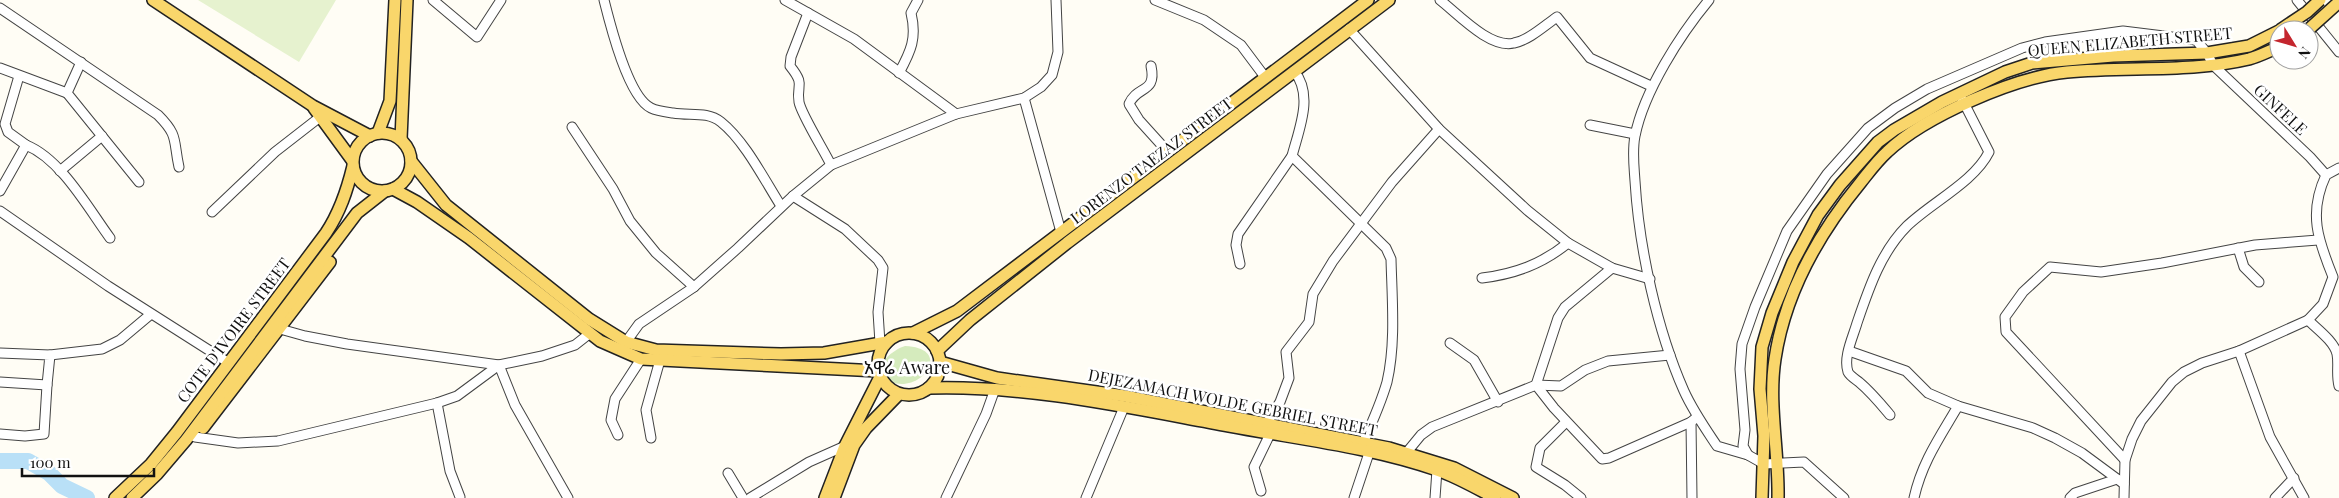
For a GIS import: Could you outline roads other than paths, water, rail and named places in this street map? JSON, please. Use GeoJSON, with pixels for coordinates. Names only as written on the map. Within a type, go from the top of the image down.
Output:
{"type":"FeatureCollection","features":[{"type":"Feature","properties":{"kind":"main road"},"geometry":{"type":"LineString","coordinates":[[153,0],[313,106],[374,134],[392,134],[401,139],[408,148],[411,161],[446,205],[589,319],[626,342],[656,350],[781,354],[824,353],[883,343],[894,337],[913,334],[927,339],[938,356],[935,381],[928,388],[909,396],[891,390],[879,374],[641,359],[620,351],[589,334],[469,238],[417,202],[389,190],[367,187],[360,181],[353,163],[313,106]]}},
{"type":"Feature","properties":{"kind":"main road"},"geometry":{"type":"LineString","coordinates":[[353,163],[357,148],[374,134],[390,101],[395,0]]}},
{"type":"Feature","properties":{"kind":"main road"},"geometry":{"type":"LineString","coordinates":[[401,139],[407,0]]}},
{"type":"Feature","properties":{"kind":"main road","name":"LORENZO TAEZAZ STREET"},"geometry":{"type":"LineString","coordinates":[[913,334],[957,311],[1229,103],[1368,0]]}},
{"type":"Feature","properties":{"kind":"main road","name":"LORENZO TAEZAZ STREET"},"geometry":{"type":"LineString","coordinates":[[938,356],[970,320],[1067,243],[1389,0]]}},
{"type":"Feature","properties":{"kind":"main road","name":"QUEEN ELIZABETH STREET"},"geometry":{"type":"LineString","coordinates":[[2295,20],[2320,0]]}},
{"type":"Feature","properties":{"kind":"main road"},"geometry":{"type":"LineString","coordinates":[[2319,20],[2339,2]]}},
{"type":"Feature","properties":{"kind":"main road","name":"QUEEN ELIZABETH STREET"},"geometry":{"type":"LineString","coordinates":[[1778,498],[1773,382],[1775,358],[1785,318],[1807,261],[1824,231],[1886,152],[1914,131],[2005,72],[2032,63],[2113,56],[2208,53],[2249,46],[2269,36]]}},
{"type":"Feature","properties":{"kind":"main road","name":"QUEEN ELIZABETH STREET"},"geometry":{"type":"LineString","coordinates":[[1762,498],[1764,436],[1760,388],[1762,347],[1772,314],[1803,240],[1840,184],[1878,142],[1894,130],[1962,99],[2029,80],[2066,72],[2213,65],[2251,58],[2269,51]]}},
{"type":"Feature","properties":{"kind":"main road"},"geometry":{"type":"LineString","coordinates":[[1229,103],[1238,115]]}},
{"type":"Feature","properties":{"kind":"main road"},"geometry":{"type":"LineString","coordinates":[[389,190],[407,177],[411,161]]}},
{"type":"Feature","properties":{"kind":"main road","name":"COTE D'IVOIRE STREET"},"geometry":{"type":"LineString","coordinates":[[118,495],[151,464],[230,363],[338,215],[347,192],[353,163]]}},
{"type":"Feature","properties":{"kind":"main road","name":"COTE D'IVOIRE STREET"},"geometry":{"type":"LineString","coordinates":[[190,438],[357,213],[389,190]]}},
{"type":"Feature","properties":{"kind":"main road","name":"COTE D'IVOIRE STREET"},"geometry":{"type":"LineString","coordinates":[[132,498],[190,438],[280,329],[351,232],[357,213]]}},
{"type":"Feature","properties":{"kind":"main road"},"geometry":{"type":"LineString","coordinates":[[825,498],[845,446],[879,374],[880,351],[883,343]]}},
{"type":"Feature","properties":{"kind":"main road","name":"DEJEZAMACH WOLDE GEBRIEL STREET"},"geometry":{"type":"LineString","coordinates":[[938,356],[997,378],[1125,396],[1269,428],[1437,470],[1495,498]]}},
{"type":"Feature","properties":{"kind":"main road","name":"DEJEZAMACH WOLDE GEBRIEL STREET"},"geometry":{"type":"LineString","coordinates":[[928,388],[995,389],[1124,406],[1363,443],[1407,452],[1454,468],[1514,498]]}},
{"type":"Feature","properties":{"kind":"main road"},"geometry":{"type":"LineString","coordinates":[[834,498],[854,445],[866,428],[899,394]]}},
{"type":"Feature","properties":{"kind":"street"},"geometry":{"type":"LineString","coordinates":[[434,0],[477,37],[501,0]]}},
{"type":"Feature","properties":{"kind":"street"},"geometry":{"type":"LineString","coordinates":[[604,0],[622,63],[643,101],[650,108],[662,111],[704,114],[720,121],[734,135],[781,206]]}},
{"type":"Feature","properties":{"kind":"street"},"geometry":{"type":"LineString","coordinates":[[784,0],[854,39],[956,114]]}},
{"type":"Feature","properties":{"kind":"street"},"geometry":{"type":"LineString","coordinates":[[899,73],[913,43],[915,29],[911,13],[918,0]]}},
{"type":"Feature","properties":{"kind":"street"},"geometry":{"type":"LineString","coordinates":[[626,342],[639,324],[694,287],[781,206],[831,165],[956,114],[1024,98],[1041,87],[1052,74],[1058,52],[1056,0]]}},
{"type":"Feature","properties":{"kind":"street"},"geometry":{"type":"LineString","coordinates":[[1155,0],[1204,20],[1242,45],[1265,77]]}},
{"type":"Feature","properties":{"kind":"street"},"geometry":{"type":"LineString","coordinates":[[1440,0],[1485,36],[1500,44],[1514,44],[1557,17],[1590,58],[1650,86]]}},
{"type":"Feature","properties":{"kind":"street"},"geometry":{"type":"LineString","coordinates":[[2297,0],[2339,52]]}},
{"type":"Feature","properties":{"kind":"street"},"geometry":{"type":"LineString","coordinates":[[1706,1],[1650,86],[1635,134],[1633,150],[1636,199],[1650,279],[1670,355],[1694,419],[1717,446],[1748,455],[1764,464],[1778,465],[1794,461],[1804,462],[1844,498]]}},
{"type":"Feature","properties":{"kind":"street"},"geometry":{"type":"LineString","coordinates":[[0,8],[158,115],[170,126],[177,140],[179,167]]}},
{"type":"Feature","properties":{"kind":"street"},"geometry":{"type":"LineString","coordinates":[[808,13],[791,56],[790,66],[798,76],[801,86],[799,102],[831,165]]}},
{"type":"Feature","properties":{"kind":"street"},"geometry":{"type":"LineString","coordinates":[[1349,29],[1439,129],[1526,210],[1568,242],[1612,268],[1650,279]]}},
{"type":"Feature","properties":{"kind":"street"},"geometry":{"type":"LineString","coordinates":[[1748,455],[1743,446],[1745,430],[1740,369],[1742,344],[1770,266],[1787,231],[1827,174],[1868,128],[1895,108],[1927,89],[2022,48],[2045,42],[2123,31],[2196,40],[2208,53],[2213,65]]}},
{"type":"Feature","properties":{"kind":"street"},"geometry":{"type":"LineString","coordinates":[[67,93],[81,62]]}},
{"type":"Feature","properties":{"kind":"street","name":"GINFELE"},"geometry":{"type":"LineString","coordinates":[[2213,65],[2310,157],[2326,175]]}},
{"type":"Feature","properties":{"kind":"street"},"geometry":{"type":"LineString","coordinates":[[1151,66],[1153,76],[1148,87],[1131,98],[1128,104],[1139,120],[1167,152]]}},
{"type":"Feature","properties":{"kind":"street"},"geometry":{"type":"LineString","coordinates":[[0,68],[67,93],[138,182]]}},
{"type":"Feature","properties":{"kind":"street"},"geometry":{"type":"LineString","coordinates":[[1240,264],[1236,245],[1238,234],[1292,156],[1304,105],[1305,89],[1294,71]]}},
{"type":"Feature","properties":{"kind":"street"},"geometry":{"type":"LineString","coordinates":[[20,76],[5,124],[8,132],[26,146],[40,151],[60,171],[110,238]]}},
{"type":"Feature","properties":{"kind":"street"},"geometry":{"type":"LineString","coordinates":[[1024,98],[1061,232]]}},
{"type":"Feature","properties":{"kind":"street"},"geometry":{"type":"LineString","coordinates":[[1890,415],[1873,394],[1850,376],[1847,364],[1848,351],[1871,282],[1885,254],[1897,237],[1924,211],[1983,165],[1989,152],[1962,99]]}},
{"type":"Feature","properties":{"kind":"street"},"geometry":{"type":"LineString","coordinates":[[212,212],[275,152],[320,117]]}},
{"type":"Feature","properties":{"kind":"street"},"geometry":{"type":"LineString","coordinates":[[1590,124],[1635,134]]}},
{"type":"Feature","properties":{"kind":"street"},"geometry":{"type":"LineString","coordinates":[[572,127],[613,189],[630,221],[656,253],[694,287]]}},
{"type":"Feature","properties":{"kind":"street"},"geometry":{"type":"LineString","coordinates":[[1261,491],[1254,467],[1287,387],[1289,378],[1286,352],[1309,322],[1317,286],[1392,182],[1439,129]]}},
{"type":"Feature","properties":{"kind":"street"},"geometry":{"type":"LineString","coordinates":[[60,171],[102,136]]}},
{"type":"Feature","properties":{"kind":"street"},"geometry":{"type":"LineString","coordinates":[[0,191],[26,146]]}},
{"type":"Feature","properties":{"kind":"street"},"geometry":{"type":"LineString","coordinates":[[1292,156],[1386,248],[1390,259],[1392,340],[1387,381],[1378,410],[1363,443]]}},
{"type":"Feature","properties":{"kind":"street"},"geometry":{"type":"LineString","coordinates":[[2124,498],[2120,482],[2125,460],[2141,421],[2172,382],[2184,372],[2202,363],[2239,350],[2308,320],[2323,304],[2336,279],[2318,240],[2317,200],[2326,175],[2339,168]]}},
{"type":"Feature","properties":{"kind":"street"},"geometry":{"type":"LineString","coordinates":[[793,196],[845,229],[883,268],[878,312],[883,343]]}},
{"type":"Feature","properties":{"kind":"street"},"geometry":{"type":"LineString","coordinates":[[0,211],[108,286],[230,363]]}},
{"type":"Feature","properties":{"kind":"street"},"geometry":{"type":"LineString","coordinates":[[2125,460],[2006,332],[2005,317],[2023,292],[2043,271],[2050,267],[2101,272],[2238,248],[2318,240]]}},
{"type":"Feature","properties":{"kind":"street"},"geometry":{"type":"LineString","coordinates":[[1482,278],[1507,275],[1533,265],[1552,255],[1568,242]]}},
{"type":"Feature","properties":{"kind":"street"},"geometry":{"type":"LineString","coordinates":[[2238,248],[2244,267],[2259,282]]}},
{"type":"Feature","properties":{"kind":"street"},"geometry":{"type":"LineString","coordinates":[[1536,386],[1558,318],[1565,307],[1612,268]]}},
{"type":"Feature","properties":{"kind":"street"},"geometry":{"type":"LineString","coordinates":[[0,353],[50,355],[102,349],[120,340],[151,314]]}},
{"type":"Feature","properties":{"kind":"street"},"geometry":{"type":"LineString","coordinates":[[2308,320],[2334,346],[2339,386]]}},
{"type":"Feature","properties":{"kind":"street"},"geometry":{"type":"LineString","coordinates":[[280,329],[347,344],[499,365],[542,356],[575,346],[589,334]]}},
{"type":"Feature","properties":{"kind":"street"},"geometry":{"type":"LineString","coordinates":[[1450,343],[1474,360],[1498,402]]}},
{"type":"Feature","properties":{"kind":"street"},"geometry":{"type":"LineString","coordinates":[[2239,350],[2270,438],[2304,498]]}},
{"type":"Feature","properties":{"kind":"street"},"geometry":{"type":"LineString","coordinates":[[1848,351],[1906,371],[1928,393],[1958,406],[2033,428],[2055,438],[2082,453],[2120,482]]}},
{"type":"Feature","properties":{"kind":"street"},"geometry":{"type":"LineString","coordinates":[[0,434],[25,436],[44,434],[50,355]]}},
{"type":"Feature","properties":{"kind":"street"},"geometry":{"type":"LineString","coordinates":[[1407,452],[1432,427],[1536,386],[1560,386],[1585,370],[1608,361],[1670,355]]}},
{"type":"Feature","properties":{"kind":"street"},"geometry":{"type":"LineString","coordinates":[[618,434],[611,420],[615,399],[641,359]]}},
{"type":"Feature","properties":{"kind":"street"},"geometry":{"type":"LineString","coordinates":[[651,438],[646,410],[660,360]]}},
{"type":"Feature","properties":{"kind":"street"},"geometry":{"type":"LineString","coordinates":[[190,438],[238,443],[278,441],[437,403],[458,396],[499,365]]}},
{"type":"Feature","properties":{"kind":"street"},"geometry":{"type":"LineString","coordinates":[[499,365],[515,406],[568,498]]}},
{"type":"Feature","properties":{"kind":"street"},"geometry":{"type":"LineString","coordinates":[[0,382],[47,385]]}},
{"type":"Feature","properties":{"kind":"street"},"geometry":{"type":"LineString","coordinates":[[1536,386],[1566,422],[1602,459],[1609,458],[1694,419]]}},
{"type":"Feature","properties":{"kind":"street"},"geometry":{"type":"LineString","coordinates":[[946,498],[986,414],[995,389]]}},
{"type":"Feature","properties":{"kind":"street"},"geometry":{"type":"LineString","coordinates":[[437,403],[450,471],[460,497]]}},
{"type":"Feature","properties":{"kind":"street"},"geometry":{"type":"LineString","coordinates":[[1086,498],[1124,406]]}},
{"type":"Feature","properties":{"kind":"street"},"geometry":{"type":"LineString","coordinates":[[1914,498],[1918,479],[1929,452],[1958,406]]}},
{"type":"Feature","properties":{"kind":"street"},"geometry":{"type":"LineString","coordinates":[[1692,498],[1694,419]]}},
{"type":"Feature","properties":{"kind":"street"},"geometry":{"type":"LineString","coordinates":[[1566,422],[1540,448],[1536,467],[1581,498]]}},
{"type":"Feature","properties":{"kind":"street"},"geometry":{"type":"LineString","coordinates":[[750,498],[809,462],[845,446]]}},
{"type":"Feature","properties":{"kind":"street"},"geometry":{"type":"LineString","coordinates":[[1354,498],[1369,453]]}},
{"type":"Feature","properties":{"kind":"street"},"geometry":{"type":"LineString","coordinates":[[1435,498],[1437,470]]}},
{"type":"Feature","properties":{"kind":"street"},"geometry":{"type":"LineString","coordinates":[[728,473],[742,498]]}},
{"type":"Feature","properties":{"kind":"street"},"geometry":{"type":"LineString","coordinates":[[2275,498],[2294,478]]}},
{"type":"Feature","properties":{"kind":"street"},"geometry":{"type":"LineString","coordinates":[[2070,498],[2075,493],[2120,482]]}},
{"type":"Feature","properties":{"kind":"waterway"},"geometry":{"type":"LineString","coordinates":[[0,461],[28,461],[49,473],[62,486],[87,498]]}},
{"type":"Feature","properties":{"kind":"district","name":"አዋሬ Aware"},"geometry":{"type":"Point","coordinates":[907,367]}}]}
